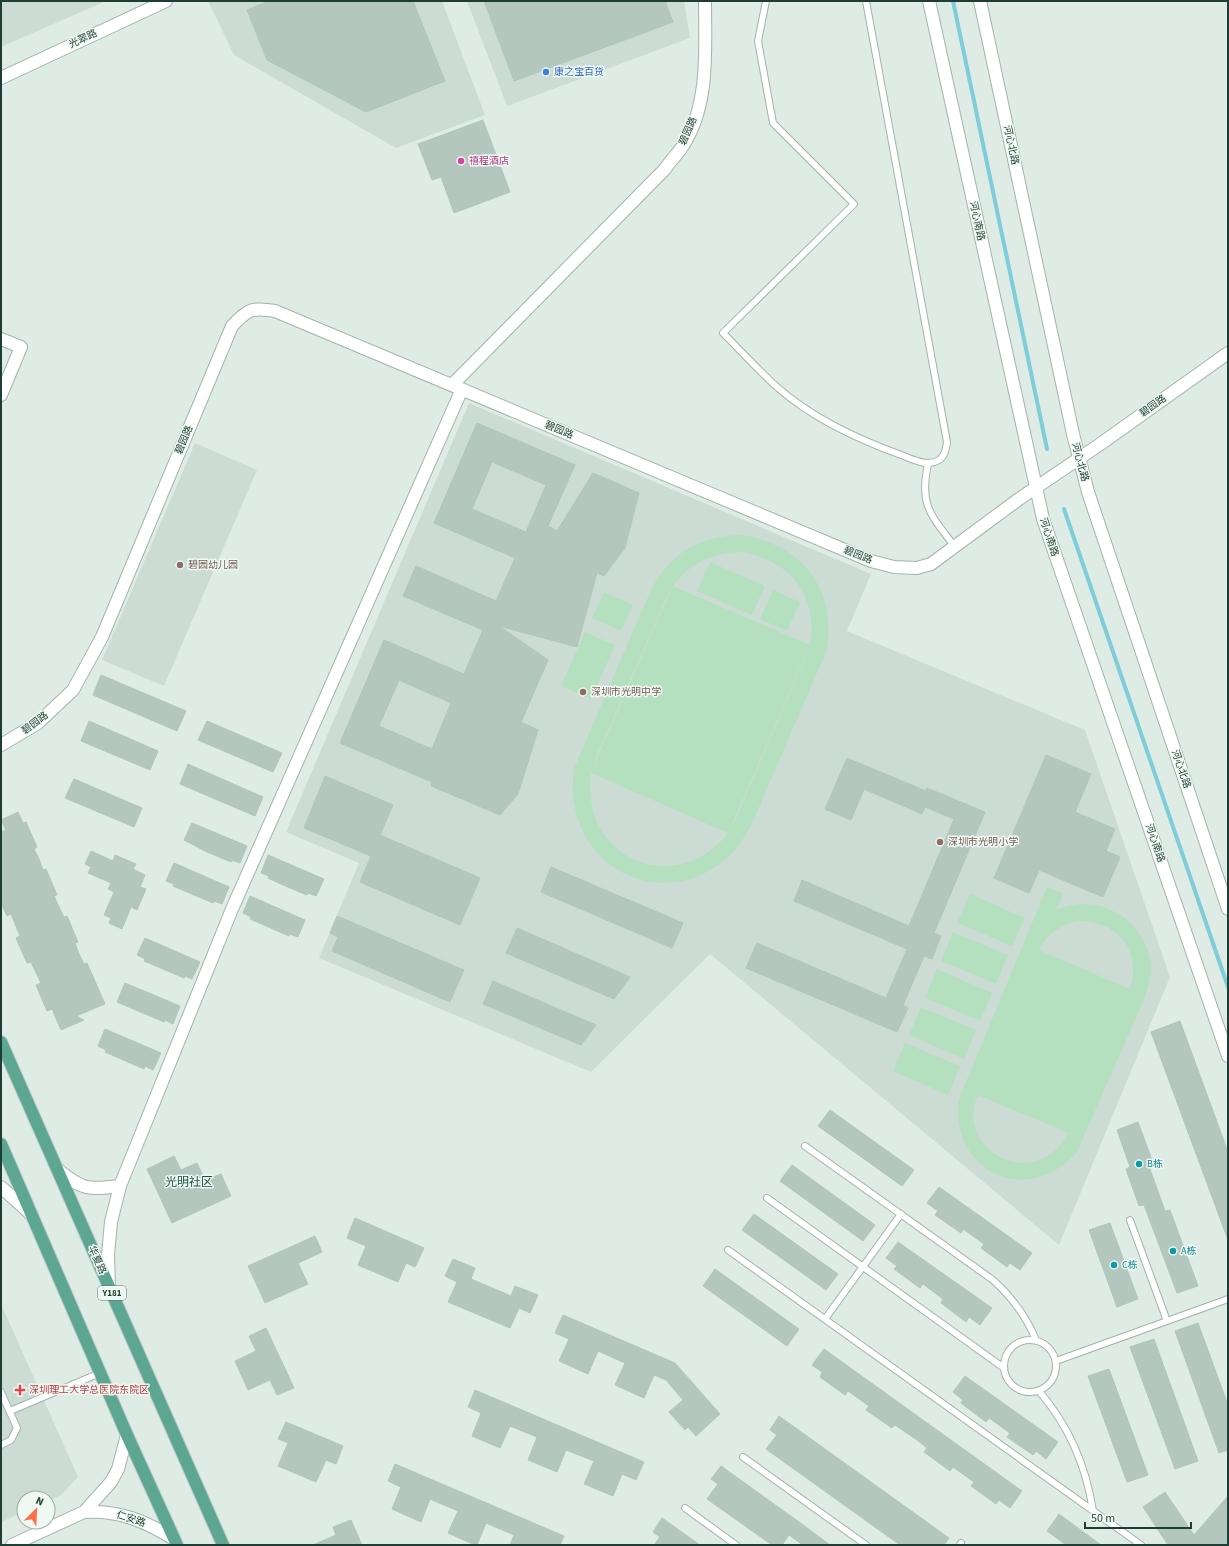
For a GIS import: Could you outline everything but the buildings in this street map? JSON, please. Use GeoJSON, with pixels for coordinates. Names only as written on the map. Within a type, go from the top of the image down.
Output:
{"type":"FeatureCollection","features":[{"type":"Feature","properties":{"kind":"main road","name":"华夏路"},"geometry":{"type":"LineString","coordinates":[[1,1042],[223,1545]]}},
{"type":"Feature","properties":{"kind":"main road"},"geometry":{"type":"LineString","coordinates":[[1,1144],[175,1542]]}},
{"type":"Feature","properties":{"kind":"street","name":"光翠路"},"geometry":{"type":"LineString","coordinates":[[1,78],[166,1]]}},
{"type":"Feature","properties":{"kind":"street","name":"碧园路"},"geometry":{"type":"LineString","coordinates":[[457,387],[664,169],[683,146],[695,120],[702,94],[705,1]]}},
{"type":"Feature","properties":{"kind":"street","name":"河心南路"},"geometry":{"type":"LineString","coordinates":[[929,1],[1045,526],[1228,1056]]}},
{"type":"Feature","properties":{"kind":"street","name":"河心北路"},"geometry":{"type":"LineString","coordinates":[[980,1],[1079,458],[1091,500],[1228,909]]}},
{"type":"Feature","properties":{"kind":"street","name":"碧园路"},"geometry":{"type":"LineString","coordinates":[[1,745],[38,724],[73,690],[102,637],[232,326],[243,314],[257,308],[274,311],[871,561],[894,567],[917,568],[931,564],[1228,353]]}},
{"type":"Feature","properties":{"kind":"street"},"geometry":{"type":"LineString","coordinates":[[1,338],[21,347],[1,395]]}},
{"type":"Feature","properties":{"kind":"street"},"geometry":{"type":"LineString","coordinates":[[109,1288],[108,1255],[111,1222],[120,1186],[232,909],[457,387]]}},
{"type":"Feature","properties":{"kind":"street"},"geometry":{"type":"LineString","coordinates":[[57,1169],[77,1185],[96,1189],[120,1186]]}},
{"type":"Feature","properties":{"kind":"street"},"geometry":{"type":"LineString","coordinates":[[1,1187],[32,1215]]}},
{"type":"Feature","properties":{"kind":"street","name":"仁安路"},"geometry":{"type":"LineString","coordinates":[[12,1545],[84,1512],[111,1482],[118,1469],[127,1435]]}},
{"type":"Feature","properties":{"kind":"street","name":"仁安路"},"geometry":{"type":"LineString","coordinates":[[84,1512],[124,1514],[144,1522],[175,1542]]}},
{"type":"Feature","properties":{"kind":"lane"},"geometry":{"type":"LineString","coordinates":[[766,1],[758,41],[773,123],[854,204],[723,333],[777,387],[809,410],[843,430],[878,447],[928,464],[938,461],[946,453],[947,442],[866,1]]}},
{"type":"Feature","properties":{"kind":"lane"},"geometry":{"type":"LineString","coordinates":[[928,464],[924,483],[924,496],[928,508],[955,547]]}},
{"type":"Feature","properties":{"kind":"lane"},"geometry":{"type":"LineString","coordinates":[[805,1146],[993,1280],[1004,1290],[1023,1314],[1036,1340]]}},
{"type":"Feature","properties":{"kind":"lane"},"geometry":{"type":"LineString","coordinates":[[767,1198],[1004,1368]]}},
{"type":"Feature","properties":{"kind":"lane"},"geometry":{"type":"LineString","coordinates":[[825,1319],[901,1214]]}},
{"type":"Feature","properties":{"kind":"lane"},"geometry":{"type":"LineString","coordinates":[[1130,1220],[1167,1321]]}},
{"type":"Feature","properties":{"kind":"lane"},"geometry":{"type":"LineString","coordinates":[[728,1250],[1141,1545]]}},
{"type":"Feature","properties":{"kind":"lane"},"geometry":{"type":"LineString","coordinates":[[1056,1361],[1228,1299]]}},
{"type":"Feature","properties":{"kind":"lane"},"geometry":{"type":"LineString","coordinates":[[1029,1340],[1036,1340],[1049,1348],[1056,1361],[1055,1375],[1051,1382],[1039,1391],[1025,1392],[1017,1389],[1007,1378],[1004,1368],[1006,1356],[1015,1345],[1029,1340]]}},
{"type":"Feature","properties":{"kind":"lane"},"geometry":{"type":"LineString","coordinates":[[10,1411],[100,1373]]}},
{"type":"Feature","properties":{"kind":"lane"},"geometry":{"type":"LineString","coordinates":[[1039,1391],[1062,1421],[1074,1444],[1086,1474],[1093,1511]]}},
{"type":"Feature","properties":{"kind":"lane"},"geometry":{"type":"LineString","coordinates":[[1,1392],[17,1428],[11,1440],[1,1445]]}},
{"type":"Feature","properties":{"kind":"lane"},"geometry":{"type":"LineString","coordinates":[[744,1457],[866,1545]]}},
{"type":"Feature","properties":{"kind":"lane"},"geometry":{"type":"LineString","coordinates":[[685,1508],[736,1545]]}},
{"type":"Feature","properties":{"kind":"shaded area"},"geometry":{"type":"Polygon","coordinates":[[[1,1],[106,1],[1,47],[1,1]]]}},
{"type":"Feature","properties":{"kind":"shaded area"},"geometry":{"type":"Polygon","coordinates":[[[208,1],[442,1],[485,115],[396,148],[234,55],[208,1]]]}},
{"type":"Feature","properties":{"kind":"shaded area","name":"康之宝百货"},"geometry":{"type":"Polygon","coordinates":[[[467,1],[684,1],[690,38],[507,106],[467,1]]]}},
{"type":"Feature","properties":{"kind":"shaded area"},"geometry":{"type":"Polygon","coordinates":[[[469,403],[871,574],[847,631],[1085,730],[1170,977],[1059,1245],[710,954],[591,1072],[319,958],[359,863],[286,832],[469,403]]]}},
{"type":"Feature","properties":{"kind":"shaded area","name":"碧园幼儿园"},"geometry":{"type":"Polygon","coordinates":[[[195,443],[257,470],[164,686],[102,660],[195,443]]]}},
{"type":"Feature","properties":{"kind":"shaded area","name":"深圳理工大学总医院东院区"},"geometry":{"type":"Polygon","coordinates":[[[1,1304],[78,1477],[61,1495],[56,1497],[56,1490],[16,1490],[16,1515],[1,1522],[1,1304]]]}},
{"type":"Feature","properties":{"kind":"green space"},"geometry":{"type":"Polygon","coordinates":[[[742,535],[764,540],[782,548],[798,559],[811,573],[820,589],[826,607],[828,628],[827,650],[750,828],[726,859],[697,877],[666,883],[635,878],[608,863],[587,839],[575,807],[574,768],[651,590],[659,577],[677,556],[688,549],[712,539],[742,535]],[[740,552],[711,557],[694,565],[673,586],[810,645],[812,627],[810,611],[805,596],[797,583],[786,572],[773,563],[757,556],[740,552]],[[669,592],[594,765],[670,592],[669,592]],[[808,651],[731,827],[735,821],[808,651]],[[591,773],[591,803],[600,828],[615,847],[635,860],[658,866],[683,864],[706,853],[728,833],[591,773]]]}},
{"type":"Feature","properties":{"kind":"green space"},"geometry":{"type":"Polygon","coordinates":[[[710,562],[765,586],[752,615],[697,591],[710,562]]]}},
{"type":"Feature","properties":{"kind":"green space"},"geometry":{"type":"Polygon","coordinates":[[[773,590],[800,602],[787,631],[760,619],[773,590]]]}},
{"type":"Feature","properties":{"kind":"green space"},"geometry":{"type":"Polygon","coordinates":[[[604,592],[633,605],[621,631],[592,618],[604,592]]]}},
{"type":"Feature","properties":{"kind":"green space"},"geometry":{"type":"Polygon","coordinates":[[[585,632],[615,645],[591,699],[561,686],[585,632]]]}},
{"type":"Feature","properties":{"kind":"green space"},"geometry":{"type":"Polygon","coordinates":[[[1047,887],[1063,894],[1056,910],[1072,905],[1089,904],[1104,907],[1131,923],[1141,936],[1148,950],[1151,967],[1146,995],[1077,1152],[1058,1169],[1037,1178],[1017,1180],[997,1175],[980,1164],[967,1148],[959,1127],[958,1101],[1047,887]],[[1078,921],[1065,925],[1055,931],[1046,939],[1039,950],[1130,989],[1133,975],[1133,962],[1124,940],[1105,926],[1092,922],[1078,921]],[[978,1095],[973,1115],[977,1133],[987,1147],[1001,1158],[1018,1163],[1036,1161],[1054,1152],[1068,1134],[1068,1133],[978,1095]]]}},
{"type":"Feature","properties":{"kind":"green space"},"geometry":{"type":"Polygon","coordinates":[[[970,894],[1025,918],[1012,946],[957,923],[970,894]]]}},
{"type":"Feature","properties":{"kind":"green space"},"geometry":{"type":"Polygon","coordinates":[[[953,932],[1008,955],[996,984],[941,961],[953,932]]]}},
{"type":"Feature","properties":{"kind":"green space"},"geometry":{"type":"Polygon","coordinates":[[[937,969],[992,993],[980,1021],[925,998],[937,969]]]}},
{"type":"Feature","properties":{"kind":"green space"},"geometry":{"type":"Polygon","coordinates":[[[921,1007],[976,1030],[964,1059],[909,1035],[921,1007]]]}},
{"type":"Feature","properties":{"kind":"green space"},"geometry":{"type":"Polygon","coordinates":[[[905,1043],[960,1066],[948,1095],[893,1071],[905,1043]]]}},
{"type":"Feature","properties":{"kind":"waterway"},"geometry":{"type":"LineString","coordinates":[[953,1],[1047,449]]}},
{"type":"Feature","properties":{"kind":"waterway"},"geometry":{"type":"LineString","coordinates":[[1064,509],[1228,987]]}},
{"type":"Feature","properties":{"kind":"place","name":"康之宝百货"},"geometry":{"type":"Point","coordinates":[546,72]}},
{"type":"Feature","properties":{"kind":"place","name":"禧程酒店"},"geometry":{"type":"Point","coordinates":[461,161]}},
{"type":"Feature","properties":{"kind":"place","name":"碧园幼儿园"},"geometry":{"type":"Point","coordinates":[180,565]}},
{"type":"Feature","properties":{"kind":"place","name":"深圳市光明中学"},"geometry":{"type":"Point","coordinates":[583,692]}},
{"type":"Feature","properties":{"kind":"place","name":"深圳市光明小学"},"geometry":{"type":"Point","coordinates":[940,842]}},
{"type":"Feature","properties":{"kind":"place","name":"B栋"},"geometry":{"type":"Point","coordinates":[1139,1164]}},
{"type":"Feature","properties":{"kind":"place","name":"A栋"},"geometry":{"type":"Point","coordinates":[1173,1251]}},
{"type":"Feature","properties":{"kind":"place","name":"C栋"},"geometry":{"type":"Point","coordinates":[1114,1265]}},
{"type":"Feature","properties":{"kind":"place","name":"深圳理工大学总医院东院区"},"geometry":{"type":"Point","coordinates":[20,1390]}},
{"type":"Feature","properties":{"kind":"district","name":"光明社区"},"geometry":{"type":"Point","coordinates":[189,1182]}}]}
